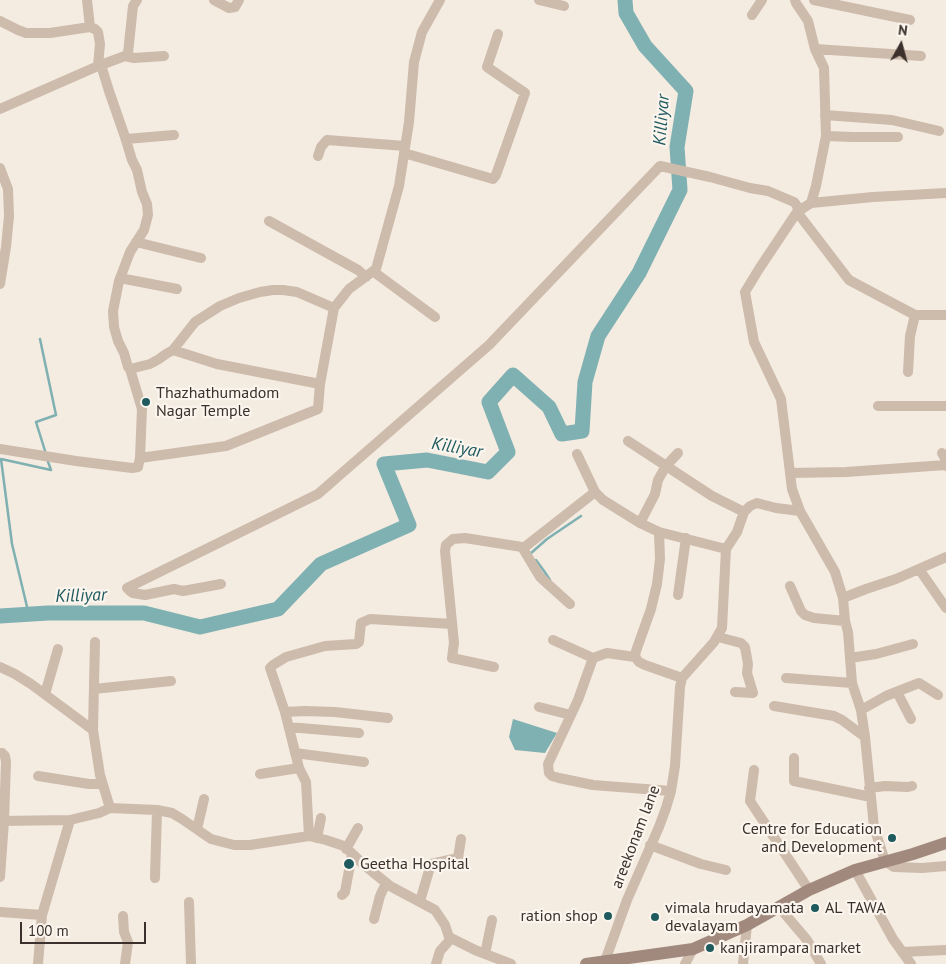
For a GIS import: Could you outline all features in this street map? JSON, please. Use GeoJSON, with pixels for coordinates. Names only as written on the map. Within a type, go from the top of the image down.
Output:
{"type":"FeatureCollection","features":[{"type":"Feature","properties":{"kind":"main road"},"geometry":{"type":"LineString","coordinates":[[586,964],[692,949],[747,925],[809,890],[855,870],[946,843]]}},
{"type":"Feature","properties":{"kind":"street"},"geometry":{"type":"LineString","coordinates":[[87,0],[90,27]]}},
{"type":"Feature","properties":{"kind":"street"},"geometry":{"type":"LineString","coordinates":[[0,109],[125,56],[129,50],[131,13],[137,0]]}},
{"type":"Feature","properties":{"kind":"street"},"geometry":{"type":"LineString","coordinates":[[214,0],[229,8],[235,8],[239,0]]}},
{"type":"Feature","properties":{"kind":"street"},"geometry":{"type":"LineString","coordinates":[[140,458],[226,446],[318,409],[320,384],[334,308],[349,289],[376,270],[384,245],[399,186],[409,122],[414,62],[422,32],[440,0]]}},
{"type":"Feature","properties":{"kind":"street"},"geometry":{"type":"LineString","coordinates":[[539,0],[564,6]]}},
{"type":"Feature","properties":{"kind":"street"},"geometry":{"type":"LineString","coordinates":[[752,15],[762,0]]}},
{"type":"Feature","properties":{"kind":"street"},"geometry":{"type":"LineString","coordinates":[[795,0],[808,20],[815,49],[824,68],[826,136],[811,203]]}},
{"type":"Feature","properties":{"kind":"street"},"geometry":{"type":"LineString","coordinates":[[814,0],[910,20]]}},
{"type":"Feature","properties":{"kind":"street"},"geometry":{"type":"LineString","coordinates":[[0,21],[26,33],[50,33],[90,27],[98,32],[100,66],[137,170],[148,215],[144,230],[130,252],[120,278],[113,311],[114,327],[118,341],[130,369],[142,409],[140,465],[132,468],[76,462],[0,449]]}},
{"type":"Feature","properties":{"kind":"street"},"geometry":{"type":"LineString","coordinates":[[318,156],[321,147],[327,140],[404,149],[492,180],[496,175],[525,93],[487,67],[498,34]]}},
{"type":"Feature","properties":{"kind":"street"},"geometry":{"type":"LineString","coordinates":[[815,49],[921,56]]}},
{"type":"Feature","properties":{"kind":"street"},"geometry":{"type":"LineString","coordinates":[[125,56],[134,58],[164,56]]}},
{"type":"Feature","properties":{"kind":"street"},"geometry":{"type":"LineString","coordinates":[[825,114],[892,120],[938,130]]}},
{"type":"Feature","properties":{"kind":"street"},"geometry":{"type":"LineString","coordinates":[[126,139],[174,135]]}},
{"type":"Feature","properties":{"kind":"street"},"geometry":{"type":"LineString","coordinates":[[826,136],[898,137]]}},
{"type":"Feature","properties":{"kind":"street"},"geometry":{"type":"LineString","coordinates":[[221,584],[183,591],[174,589],[145,595],[133,593],[127,588],[318,494],[490,345],[660,166],[768,191],[794,202],[798,207],[797,212],[849,280],[915,316],[946,315]]}},
{"type":"Feature","properties":{"kind":"street"},"geometry":{"type":"LineString","coordinates":[[0,168],[8,189],[9,216],[3,242],[0,280]]}},
{"type":"Feature","properties":{"kind":"street"},"geometry":{"type":"LineString","coordinates":[[946,192],[811,203],[797,212],[745,292],[754,342],[780,399],[792,488],[800,511],[835,572],[844,598],[852,683],[861,710],[865,736],[874,827],[885,861],[894,867],[922,868],[946,866]]}},
{"type":"Feature","properties":{"kind":"street"},"geometry":{"type":"LineString","coordinates":[[269,221],[370,275],[435,317]]}},
{"type":"Feature","properties":{"kind":"street"},"geometry":{"type":"LineString","coordinates":[[136,242],[201,258]]}},
{"type":"Feature","properties":{"kind":"street"},"geometry":{"type":"LineString","coordinates":[[120,278],[177,289]]}},
{"type":"Feature","properties":{"kind":"street"},"geometry":{"type":"LineString","coordinates":[[130,369],[159,360],[173,350],[195,322],[233,300],[273,290],[297,292],[334,308]]}},
{"type":"Feature","properties":{"kind":"street"},"geometry":{"type":"LineString","coordinates":[[908,372],[910,336],[915,316]]}},
{"type":"Feature","properties":{"kind":"street"},"geometry":{"type":"LineString","coordinates":[[173,350],[217,364],[320,384]]}},
{"type":"Feature","properties":{"kind":"street"},"geometry":{"type":"LineString","coordinates":[[878,406],[946,406]]}},
{"type":"Feature","properties":{"kind":"street"},"geometry":{"type":"LineString","coordinates":[[628,441],[712,496],[744,512]]}},
{"type":"Feature","properties":{"kind":"street"},"geometry":{"type":"LineString","coordinates":[[640,523],[654,494],[658,480],[666,466],[678,453]]}},
{"type":"Feature","properties":{"kind":"street"},"geometry":{"type":"LineString","coordinates":[[790,474],[946,466],[946,460],[942,453]]}},
{"type":"Feature","properties":{"kind":"street"},"geometry":{"type":"LineString","coordinates":[[577,454],[595,492],[603,500],[640,523],[659,532],[726,549]]}},
{"type":"Feature","properties":{"kind":"street"},"geometry":{"type":"LineString","coordinates":[[494,667],[452,658],[454,643],[445,551],[448,543],[465,538],[522,547],[529,545],[595,492]]}},
{"type":"Feature","properties":{"kind":"street"},"geometry":{"type":"LineString","coordinates":[[553,640],[593,658],[607,653],[635,657],[645,665],[682,678],[716,640],[722,628],[726,549],[737,532],[744,512],[750,506],[757,503],[800,511]]}},
{"type":"Feature","properties":{"kind":"street"},"geometry":{"type":"LineString","coordinates":[[635,657],[657,584],[660,559],[659,532]]}},
{"type":"Feature","properties":{"kind":"street"},"geometry":{"type":"LineString","coordinates":[[678,595],[686,538]]}},
{"type":"Feature","properties":{"kind":"street"},"geometry":{"type":"LineString","coordinates":[[522,547],[540,577],[570,604]]}},
{"type":"Feature","properties":{"kind":"street"},"geometry":{"type":"LineString","coordinates":[[844,598],[896,579],[946,557]]}},
{"type":"Feature","properties":{"kind":"street"},"geometry":{"type":"LineString","coordinates":[[919,569],[946,608]]}},
{"type":"Feature","properties":{"kind":"street"},"geometry":{"type":"LineString","coordinates":[[790,586],[801,611],[805,615],[814,618],[845,621]]}},
{"type":"Feature","properties":{"kind":"street"},"geometry":{"type":"LineString","coordinates":[[313,837],[306,782],[299,768],[285,712],[270,668],[273,664],[286,657],[325,646],[356,644],[359,642],[362,623],[370,619],[452,624]]}},
{"type":"Feature","properties":{"kind":"street"},"geometry":{"type":"LineString","coordinates":[[716,640],[740,643],[745,647],[748,664],[747,673],[752,693],[735,692]]}},
{"type":"Feature","properties":{"kind":"street"},"geometry":{"type":"LineString","coordinates":[[95,642],[93,730],[100,775],[110,808]]}},
{"type":"Feature","properties":{"kind":"street"},"geometry":{"type":"LineString","coordinates":[[850,658],[876,654],[913,644]]}},
{"type":"Feature","properties":{"kind":"street"},"geometry":{"type":"LineString","coordinates":[[45,694],[58,649]]}},
{"type":"Feature","properties":{"kind":"street"},"geometry":{"type":"LineString","coordinates":[[593,658],[578,700],[548,764],[549,773],[552,776],[570,781],[671,791]]}},
{"type":"Feature","properties":{"kind":"street"},"geometry":{"type":"LineString","coordinates":[[0,667],[15,674],[45,694],[93,730]]}},
{"type":"Feature","properties":{"kind":"street","name":"areekonam lane"},"geometry":{"type":"LineString","coordinates":[[605,961],[627,900],[659,827],[671,791],[675,766],[682,678]]}},
{"type":"Feature","properties":{"kind":"street"},"geometry":{"type":"LineString","coordinates":[[786,678],[852,683]]}},
{"type":"Feature","properties":{"kind":"street"},"geometry":{"type":"LineString","coordinates":[[94,688],[171,681]]}},
{"type":"Feature","properties":{"kind":"street"},"geometry":{"type":"LineString","coordinates":[[861,710],[886,696],[919,683],[938,695]]}},
{"type":"Feature","properties":{"kind":"street"},"geometry":{"type":"LineString","coordinates":[[897,692],[912,719]]}},
{"type":"Feature","properties":{"kind":"street"},"geometry":{"type":"LineString","coordinates":[[774,706],[834,716],[865,736]]}},
{"type":"Feature","properties":{"kind":"street"},"geometry":{"type":"LineString","coordinates":[[539,707],[571,715]]}},
{"type":"Feature","properties":{"kind":"street"},"geometry":{"type":"LineString","coordinates":[[285,712],[335,712],[388,718]]}},
{"type":"Feature","properties":{"kind":"street"},"geometry":{"type":"LineString","coordinates":[[289,727],[359,733]]}},
{"type":"Feature","properties":{"kind":"street"},"geometry":{"type":"LineString","coordinates":[[0,753],[5,756],[6,762],[0,877]]}},
{"type":"Feature","properties":{"kind":"street"},"geometry":{"type":"LineString","coordinates":[[295,753],[364,762]]}},
{"type":"Feature","properties":{"kind":"street"},"geometry":{"type":"LineString","coordinates":[[794,758],[794,781],[870,792],[885,786],[912,786]]}},
{"type":"Feature","properties":{"kind":"street"},"geometry":{"type":"LineString","coordinates":[[260,774],[299,768]]}},
{"type":"Feature","properties":{"kind":"street"},"geometry":{"type":"LineString","coordinates":[[754,770],[750,802],[809,890]]}},
{"type":"Feature","properties":{"kind":"street"},"geometry":{"type":"LineString","coordinates":[[38,776],[89,784],[102,784]]}},
{"type":"Feature","properties":{"kind":"street"},"geometry":{"type":"LineString","coordinates":[[197,829],[204,799]]}},
{"type":"Feature","properties":{"kind":"street"},"geometry":{"type":"LineString","coordinates":[[2,821],[70,820],[100,814],[110,808],[157,810],[172,813],[211,839],[234,845],[250,845],[313,837],[344,846],[390,886],[436,910],[450,937],[484,954],[511,964]]}},
{"type":"Feature","properties":{"kind":"street"},"geometry":{"type":"LineString","coordinates":[[155,878],[157,810]]}},
{"type":"Feature","properties":{"kind":"street"},"geometry":{"type":"LineString","coordinates":[[313,837],[321,818]]}},
{"type":"Feature","properties":{"kind":"street"},"geometry":{"type":"LineString","coordinates":[[38,964],[42,915],[70,820]]}},
{"type":"Feature","properties":{"kind":"street"},"geometry":{"type":"LineString","coordinates":[[342,895],[345,892],[349,851],[358,828]]}},
{"type":"Feature","properties":{"kind":"street"},"geometry":{"type":"LineString","coordinates":[[420,901],[431,864],[458,858],[461,839]]}},
{"type":"Feature","properties":{"kind":"street"},"geometry":{"type":"LineString","coordinates":[[650,845],[701,864],[726,870]]}},
{"type":"Feature","properties":{"kind":"street"},"geometry":{"type":"LineString","coordinates":[[855,870],[893,939],[911,964]]}},
{"type":"Feature","properties":{"kind":"street"},"geometry":{"type":"LineString","coordinates":[[374,919],[380,896],[386,883]]}},
{"type":"Feature","properties":{"kind":"street"},"geometry":{"type":"LineString","coordinates":[[189,902],[191,964]]}},
{"type":"Feature","properties":{"kind":"street"},"geometry":{"type":"LineString","coordinates":[[779,907],[807,940],[821,964]]}},
{"type":"Feature","properties":{"kind":"street"},"geometry":{"type":"LineString","coordinates":[[0,912],[42,915]]}},
{"type":"Feature","properties":{"kind":"street"},"geometry":{"type":"LineString","coordinates":[[123,916],[124,932],[128,942],[125,964]]}},
{"type":"Feature","properties":{"kind":"street"},"geometry":{"type":"LineString","coordinates":[[484,954],[492,920]]}},
{"type":"Feature","properties":{"kind":"street"},"geometry":{"type":"LineString","coordinates":[[742,964],[747,925]]}},
{"type":"Feature","properties":{"kind":"street"},"geometry":{"type":"LineString","coordinates":[[436,964],[440,951],[449,941],[450,937]]}},
{"type":"Feature","properties":{"kind":"street"},"geometry":{"type":"LineString","coordinates":[[685,964],[692,949]]}},
{"type":"Feature","properties":{"kind":"street"},"geometry":{"type":"LineString","coordinates":[[902,952],[946,950]]}},
{"type":"Feature","properties":{"kind":"water"},"geometry":{"type":"Polygon","coordinates":[[[513,719],[557,733],[545,753],[515,750],[509,737],[513,719]]]}},
{"type":"Feature","properties":{"kind":"waterway","name":"Killiyar"},"geometry":{"type":"LineString","coordinates":[[0,616],[48,613],[144,613],[200,627],[278,609],[321,564],[409,525],[384,464],[427,460],[488,472],[508,452],[489,402],[513,375],[549,407],[562,434],[582,431],[585,382],[598,336],[639,273],[680,190],[677,147],[686,91],[645,46],[626,13],[625,0]]}},
{"type":"Feature","properties":{"kind":"waterway"},"geometry":{"type":"LineString","coordinates":[[40,339],[56,415],[36,422],[46,454]]}},
{"type":"Feature","properties":{"kind":"waterway"},"geometry":{"type":"LineString","coordinates":[[29,615],[12,544],[1,459],[51,470],[47,459]]}},
{"type":"Feature","properties":{"kind":"waterway"},"geometry":{"type":"LineString","coordinates":[[530,554],[547,539],[581,516]]}},
{"type":"Feature","properties":{"kind":"waterway"},"geometry":{"type":"LineString","coordinates":[[536,560],[550,580]]}},
{"type":"Feature","properties":{"kind":"place","name":"Thazhathumadom Nagar Temple"},"geometry":{"type":"Point","coordinates":[146,402]}},
{"type":"Feature","properties":{"kind":"place","name":"Centre for Education and Development"},"geometry":{"type":"Point","coordinates":[892,838]}},
{"type":"Feature","properties":{"kind":"place","name":"Geetha Hospital"},"geometry":{"type":"Point","coordinates":[349,864]}},
{"type":"Feature","properties":{"kind":"place","name":"AL TAWA"},"geometry":{"type":"Point","coordinates":[815,908]}},
{"type":"Feature","properties":{"kind":"place","name":"ration shop"},"geometry":{"type":"Point","coordinates":[608,916]}},
{"type":"Feature","properties":{"kind":"place","name":"vimala hrudayamata devalayam"},"geometry":{"type":"Point","coordinates":[655,917]}},
{"type":"Feature","properties":{"kind":"place","name":"kanjirampara market"},"geometry":{"type":"Point","coordinates":[710,948]}}]}
